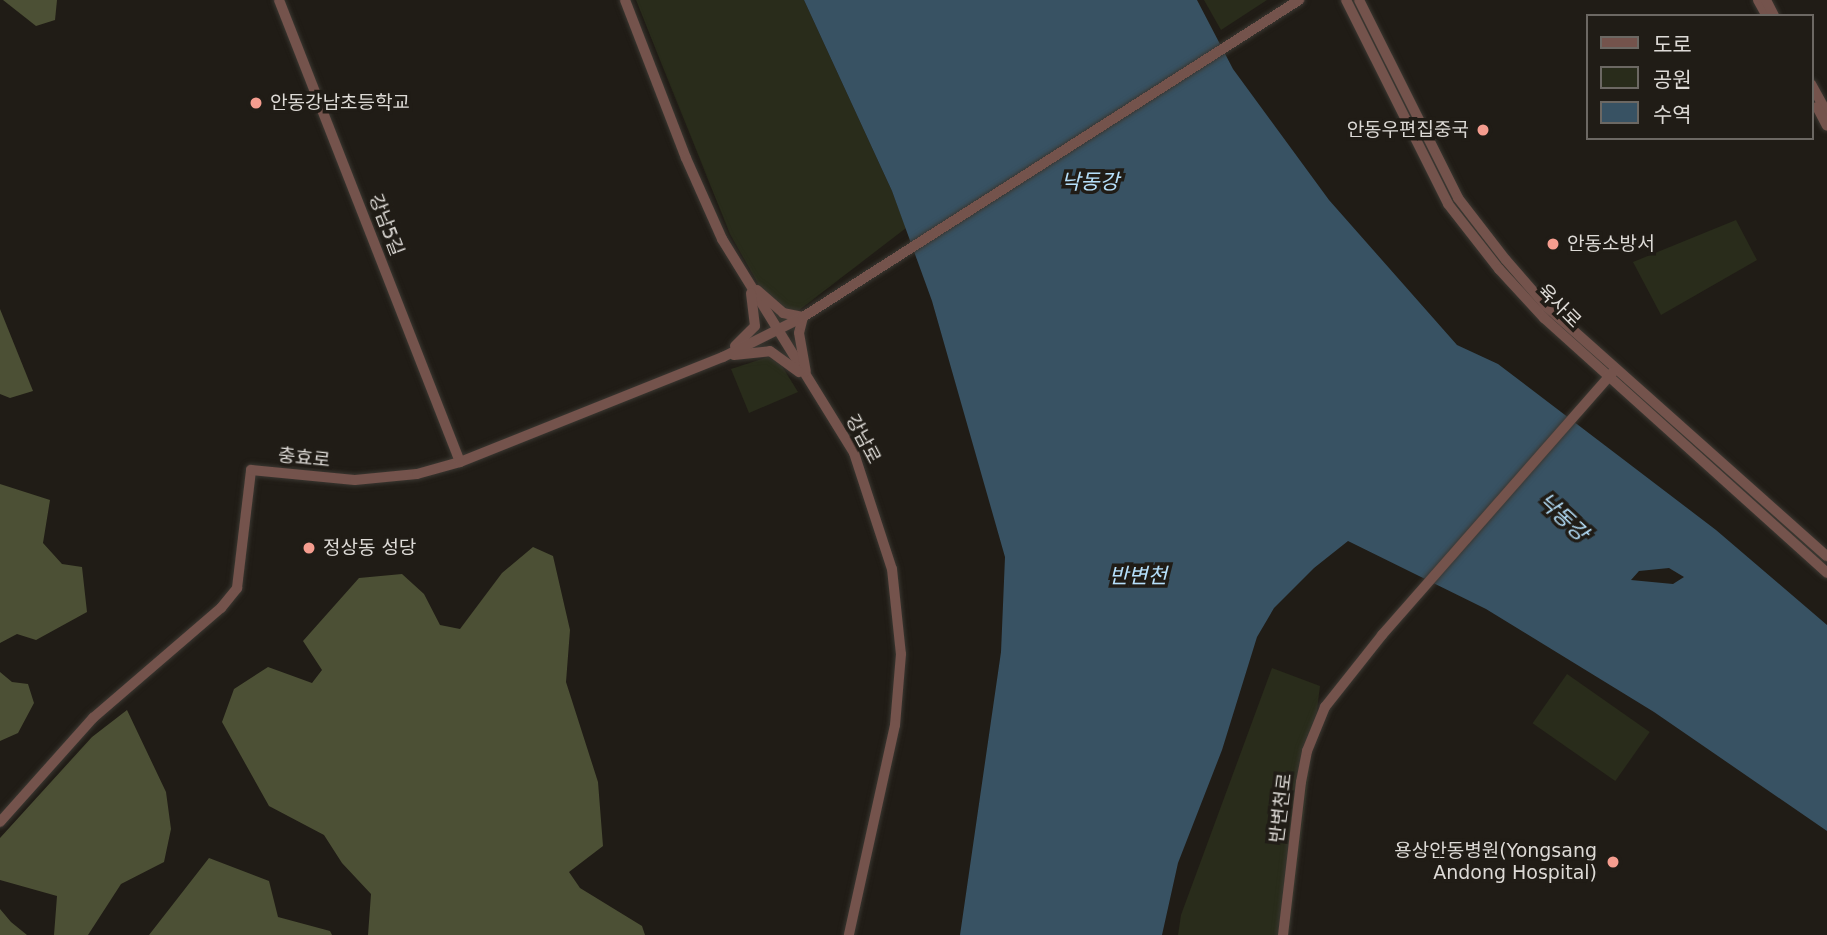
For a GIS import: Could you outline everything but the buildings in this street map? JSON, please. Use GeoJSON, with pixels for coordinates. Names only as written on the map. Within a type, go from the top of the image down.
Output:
{"type":"FeatureCollection","features":[{"type":"Feature","properties":{"kind":"street","name":"강남5길"},"geometry":{"type":"LineString","coordinates":[[279,0],[460,462]]}},
{"type":"Feature","properties":{"kind":"street","name":"강남로"},"geometry":{"type":"LineString","coordinates":[[625,0],[703,198],[746,280],[854,453],[873,500],[892,569],[901,654],[895,725],[849,935]]}},
{"type":"Feature","properties":{"kind":"street","name":"충효로"},"geometry":{"type":"LineString","coordinates":[[0,822],[93,718],[221,608],[237,588],[251,470],[355,480],[416,474],[460,462],[723,357],[803,317],[1299,0]]}},
{"type":"Feature","properties":{"kind":"street","name":"육사로"},"geometry":{"type":"LineString","coordinates":[[1346,0],[1448,204],[1544,318],[1613,372],[1827,556]]}},
{"type":"Feature","properties":{"kind":"street","name":"육사로"},"geometry":{"type":"LineString","coordinates":[[1359,0],[1458,198],[1546,306],[1827,573]]}},
{"type":"Feature","properties":{"kind":"street"},"geometry":{"type":"LineString","coordinates":[[1813,88],[1827,113]]}},
{"type":"Feature","properties":{"kind":"street"},"geometry":{"type":"LineString","coordinates":[[1813,101],[1827,127]]}},
{"type":"Feature","properties":{"kind":"street"},"geometry":{"type":"LineString","coordinates":[[746,280],[783,313],[803,317],[799,333],[808,380]]}},
{"type":"Feature","properties":{"kind":"street"},"geometry":{"type":"LineString","coordinates":[[723,357],[755,326],[754,302],[746,280]]}},
{"type":"Feature","properties":{"kind":"street"},"geometry":{"type":"LineString","coordinates":[[723,357],[777,353],[808,380]]}},
{"type":"Feature","properties":{"kind":"street","name":"반변천로"},"geometry":{"type":"LineString","coordinates":[[1283,935],[1307,751],[1336,692],[1613,372]]}},
{"type":"Feature","properties":{"kind":"green space"},"geometry":{"type":"Polygon","coordinates":[[[3,0],[57,0],[55,20],[36,26],[3,0]]]}},
{"type":"Feature","properties":{"kind":"green space"},"geometry":{"type":"Polygon","coordinates":[[[636,0],[804,0],[892,191],[906,228],[781,324],[730,234],[636,0]]]}},
{"type":"Feature","properties":{"kind":"green space"},"geometry":{"type":"Polygon","coordinates":[[[1204,0],[1267,0],[1221,30],[1204,0]]]}},
{"type":"Feature","properties":{"kind":"green space"},"geometry":{"type":"Polygon","coordinates":[[[1736,220],[1757,260],[1661,315],[1633,262],[1736,220]]]}},
{"type":"Feature","properties":{"kind":"green space"},"geometry":{"type":"Polygon","coordinates":[[[0,309],[33,391],[10,398],[0,394],[0,309]]]}},
{"type":"Feature","properties":{"kind":"green space"},"geometry":{"type":"Polygon","coordinates":[[[768,357],[780,363],[798,392],[749,413],[731,369],[768,357]]]}},
{"type":"Feature","properties":{"kind":"green space"},"geometry":{"type":"Polygon","coordinates":[[[0,484],[50,500],[43,543],[62,564],[82,567],[87,612],[36,640],[17,634],[0,643],[0,484]]]}},
{"type":"Feature","properties":{"kind":"green space"},"geometry":{"type":"Polygon","coordinates":[[[533,547],[553,556],[570,630],[566,682],[598,782],[603,846],[569,872],[580,888],[642,926],[645,935],[368,935],[371,894],[342,863],[324,835],[269,806],[222,722],[234,689],[268,667],[312,683],[322,670],[303,641],[359,578],[402,574],[424,594],[440,625],[460,629],[502,573],[533,547]]]}},
{"type":"Feature","properties":{"kind":"green space"},"geometry":{"type":"Polygon","coordinates":[[[1272,668],[1320,686],[1289,935],[1178,935],[1181,915],[1272,668]]]}},
{"type":"Feature","properties":{"kind":"green space"},"geometry":{"type":"Polygon","coordinates":[[[0,672],[12,682],[28,684],[34,703],[18,733],[0,741],[0,672]]]}},
{"type":"Feature","properties":{"kind":"green space"},"geometry":{"type":"Polygon","coordinates":[[[1567,674],[1650,732],[1615,781],[1533,723],[1567,674]]]}},
{"type":"Feature","properties":{"kind":"green space"},"geometry":{"type":"Polygon","coordinates":[[[127,710],[166,792],[171,829],[164,862],[121,884],[88,935],[54,935],[57,896],[0,880],[0,838],[92,737],[127,710]]]}},
{"type":"Feature","properties":{"kind":"green space"},"geometry":{"type":"Polygon","coordinates":[[[209,858],[269,881],[278,917],[330,931],[332,935],[149,935],[209,858]]]}},
{"type":"Feature","properties":{"kind":"green space"},"geometry":{"type":"Polygon","coordinates":[[[0,909],[11,922],[27,935],[0,935],[0,909]]]}},
{"type":"Feature","properties":{"kind":"water","name":"낙동강"},"geometry":{"type":"Polygon","coordinates":[[[804,0],[1197,0],[1233,69],[1329,200],[1457,345],[1498,364],[1716,530],[1827,625],[1827,831],[1654,712],[1486,609],[1348,541],[1314,568],[1274,608],[1257,637],[1222,750],[1178,863],[1162,935],[960,935],[1001,652],[1005,557],[932,301],[892,191],[804,0]],[[1669,568],[1639,571],[1631,580],[1673,584],[1684,577],[1669,568]]]}},
{"type":"Feature","properties":{"kind":"place","name":"안동강남초등학교"},"geometry":{"type":"Point","coordinates":[256,103]}},
{"type":"Feature","properties":{"kind":"place","name":"안동우편집중국"},"geometry":{"type":"Point","coordinates":[1483,130]}},
{"type":"Feature","properties":{"kind":"place","name":"안동소방서"},"geometry":{"type":"Point","coordinates":[1553,244]}},
{"type":"Feature","properties":{"kind":"place","name":"정상동 성당"},"geometry":{"type":"Point","coordinates":[309,548]}},
{"type":"Feature","properties":{"kind":"place","name":"용상안동병원(Yongsang Andong Hospital)"},"geometry":{"type":"Point","coordinates":[1613,862]}},
{"type":"Feature","properties":{"kind":"water label","name":"반변천"},"geometry":{"type":"Point","coordinates":[1138,576]}}]}
